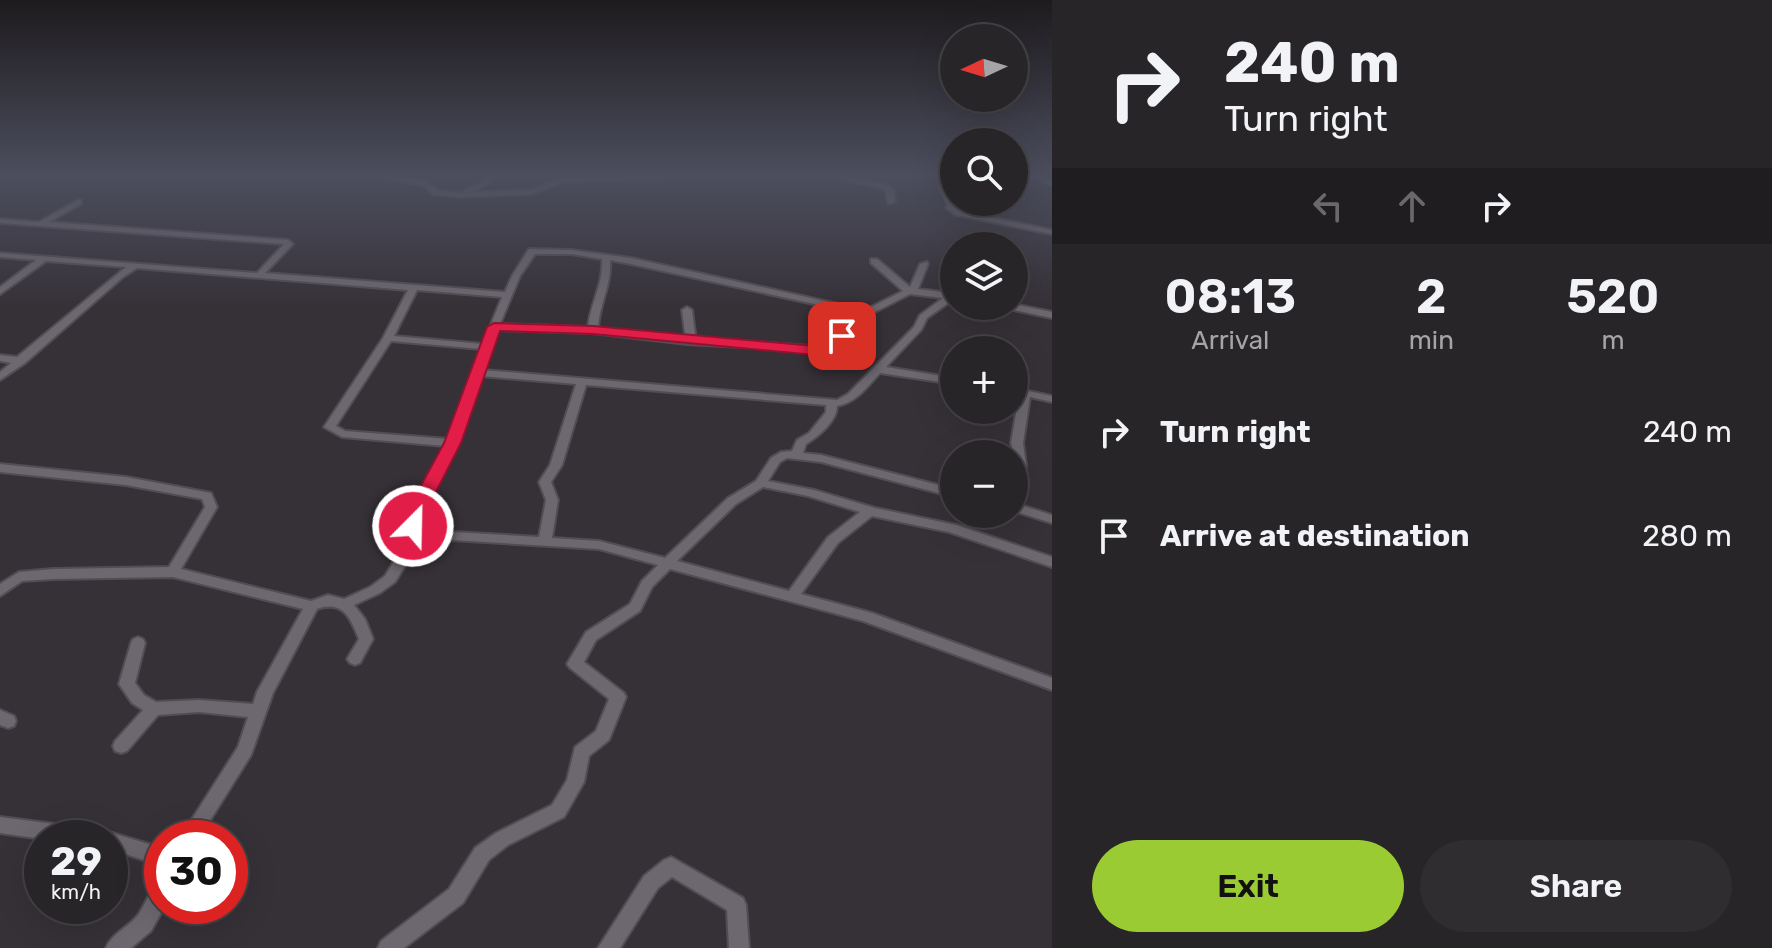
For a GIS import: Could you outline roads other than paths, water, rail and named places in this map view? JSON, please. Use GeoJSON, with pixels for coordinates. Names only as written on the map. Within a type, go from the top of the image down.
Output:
{"type":"FeatureCollection","features":[{"type":"Feature","properties":{"kind":"street"},"geometry":{"type":"LineString","coordinates":[[42,223],[50,218]]}},
{"type":"Feature","properties":{"kind":"street"},"geometry":{"type":"LineString","coordinates":[[985,218],[1052,232]]}},
{"type":"Feature","properties":{"kind":"street"},"geometry":{"type":"LineString","coordinates":[[0,221],[288,242],[260,274]]}},
{"type":"Feature","properties":{"kind":"street"},"geometry":{"type":"LineString","coordinates":[[345,604],[390,579],[408,550],[410,542],[407,533],[452,443],[480,373],[494,327],[533,251],[606,258],[866,313]]}},
{"type":"Feature","properties":{"kind":"street"},"geometry":{"type":"LineString","coordinates":[[0,255],[509,295]]}},
{"type":"Feature","properties":{"kind":"street"},"geometry":{"type":"LineString","coordinates":[[0,291],[45,258]]}},
{"type":"Feature","properties":{"kind":"street"},"geometry":{"type":"LineString","coordinates":[[593,330],[597,301],[608,265],[606,258]]}},
{"type":"Feature","properties":{"kind":"street"},"geometry":{"type":"LineString","coordinates":[[874,261],[911,290],[940,293]]}},
{"type":"Feature","properties":{"kind":"street"},"geometry":{"type":"LineString","coordinates":[[494,327],[593,330],[687,341],[824,350],[830,349],[849,333],[866,313],[911,290],[924,264]]}},
{"type":"Feature","properties":{"kind":"street"},"geometry":{"type":"LineString","coordinates":[[0,377],[120,275],[137,265]]}},
{"type":"Feature","properties":{"kind":"street"},"geometry":{"type":"LineString","coordinates":[[414,287],[388,338],[333,420],[330,430],[342,434],[452,443]]}},
{"type":"Feature","properties":{"kind":"street"},"geometry":{"type":"LineString","coordinates":[[480,373],[581,384],[839,403],[852,396],[918,328],[923,317],[940,305]]}},
{"type":"Feature","properties":{"kind":"street"},"geometry":{"type":"LineString","coordinates":[[687,310],[690,333],[687,341]]}},
{"type":"Feature","properties":{"kind":"street"},"geometry":{"type":"LineString","coordinates":[[1028,310],[1052,315]]}},
{"type":"Feature","properties":{"kind":"street"},"geometry":{"type":"LineString","coordinates":[[388,338],[487,347]]}},
{"type":"Feature","properties":{"kind":"street"},"geometry":{"type":"LineString","coordinates":[[0,358],[21,361]]}},
{"type":"Feature","properties":{"kind":"street"},"geometry":{"type":"LineString","coordinates":[[877,369],[940,379]]}},
{"type":"Feature","properties":{"kind":"street"},"geometry":{"type":"LineString","coordinates":[[545,542],[552,500],[545,482],[556,465],[581,384]]}},
{"type":"Feature","properties":{"kind":"street"},"geometry":{"type":"LineString","coordinates":[[1028,394],[1052,399]]}},
{"type":"Feature","properties":{"kind":"street"},"geometry":{"type":"LineString","coordinates":[[797,454],[801,442],[813,435],[832,412],[831,404]]}},
{"type":"Feature","properties":{"kind":"street"},"geometry":{"type":"LineString","coordinates":[[388,948],[456,896],[482,854],[502,839],[558,811],[575,782],[581,752],[603,735],[618,697],[575,664],[591,636],[635,607],[647,584],[732,501],[761,483],[780,456],[797,454],[940,490]]}},
{"type":"Feature","properties":{"kind":"street"},"geometry":{"type":"LineString","coordinates":[[0,468],[126,481],[207,496],[212,501],[211,507],[173,572]]}},
{"type":"Feature","properties":{"kind":"street"},"geometry":{"type":"LineString","coordinates":[[761,483],[951,528],[1052,562]]}},
{"type":"Feature","properties":{"kind":"street"},"geometry":{"type":"LineString","coordinates":[[792,597],[833,540],[870,511]]}},
{"type":"Feature","properties":{"kind":"street"},"geometry":{"type":"LineString","coordinates":[[1028,511],[1052,519]]}},
{"type":"Feature","properties":{"kind":"street"},"geometry":{"type":"LineString","coordinates":[[410,542],[453,536],[599,545],[867,617],[1052,684]]}},
{"type":"Feature","properties":{"kind":"street"},"geometry":{"type":"LineString","coordinates":[[0,575],[173,572],[311,606],[328,600],[345,604],[358,619],[366,639],[355,659]]}},
{"type":"Feature","properties":{"kind":"street"},"geometry":{"type":"LineString","coordinates":[[0,591],[19,577]]}},
{"type":"Feature","properties":{"kind":"street"},"geometry":{"type":"LineString","coordinates":[[200,820],[245,750],[258,711],[311,606]]}},
{"type":"Feature","properties":{"kind":"street"},"geometry":{"type":"LineString","coordinates":[[138,643],[127,684],[138,699],[154,709],[199,706],[258,711]]}},
{"type":"Feature","properties":{"kind":"street"},"geometry":{"type":"LineString","coordinates":[[121,746],[154,709]]}},
{"type":"Feature","properties":{"kind":"street"},"geometry":{"type":"LineString","coordinates":[[2,829],[24,831]]}},
{"type":"Feature","properties":{"kind":"street"},"geometry":{"type":"LineString","coordinates":[[608,948],[651,882],[671,866],[736,905],[739,948]]}},
{"type":"Feature","properties":{"kind":"street"},"geometry":{"type":"LineString","coordinates":[[116,948],[144,924]]}}]}
